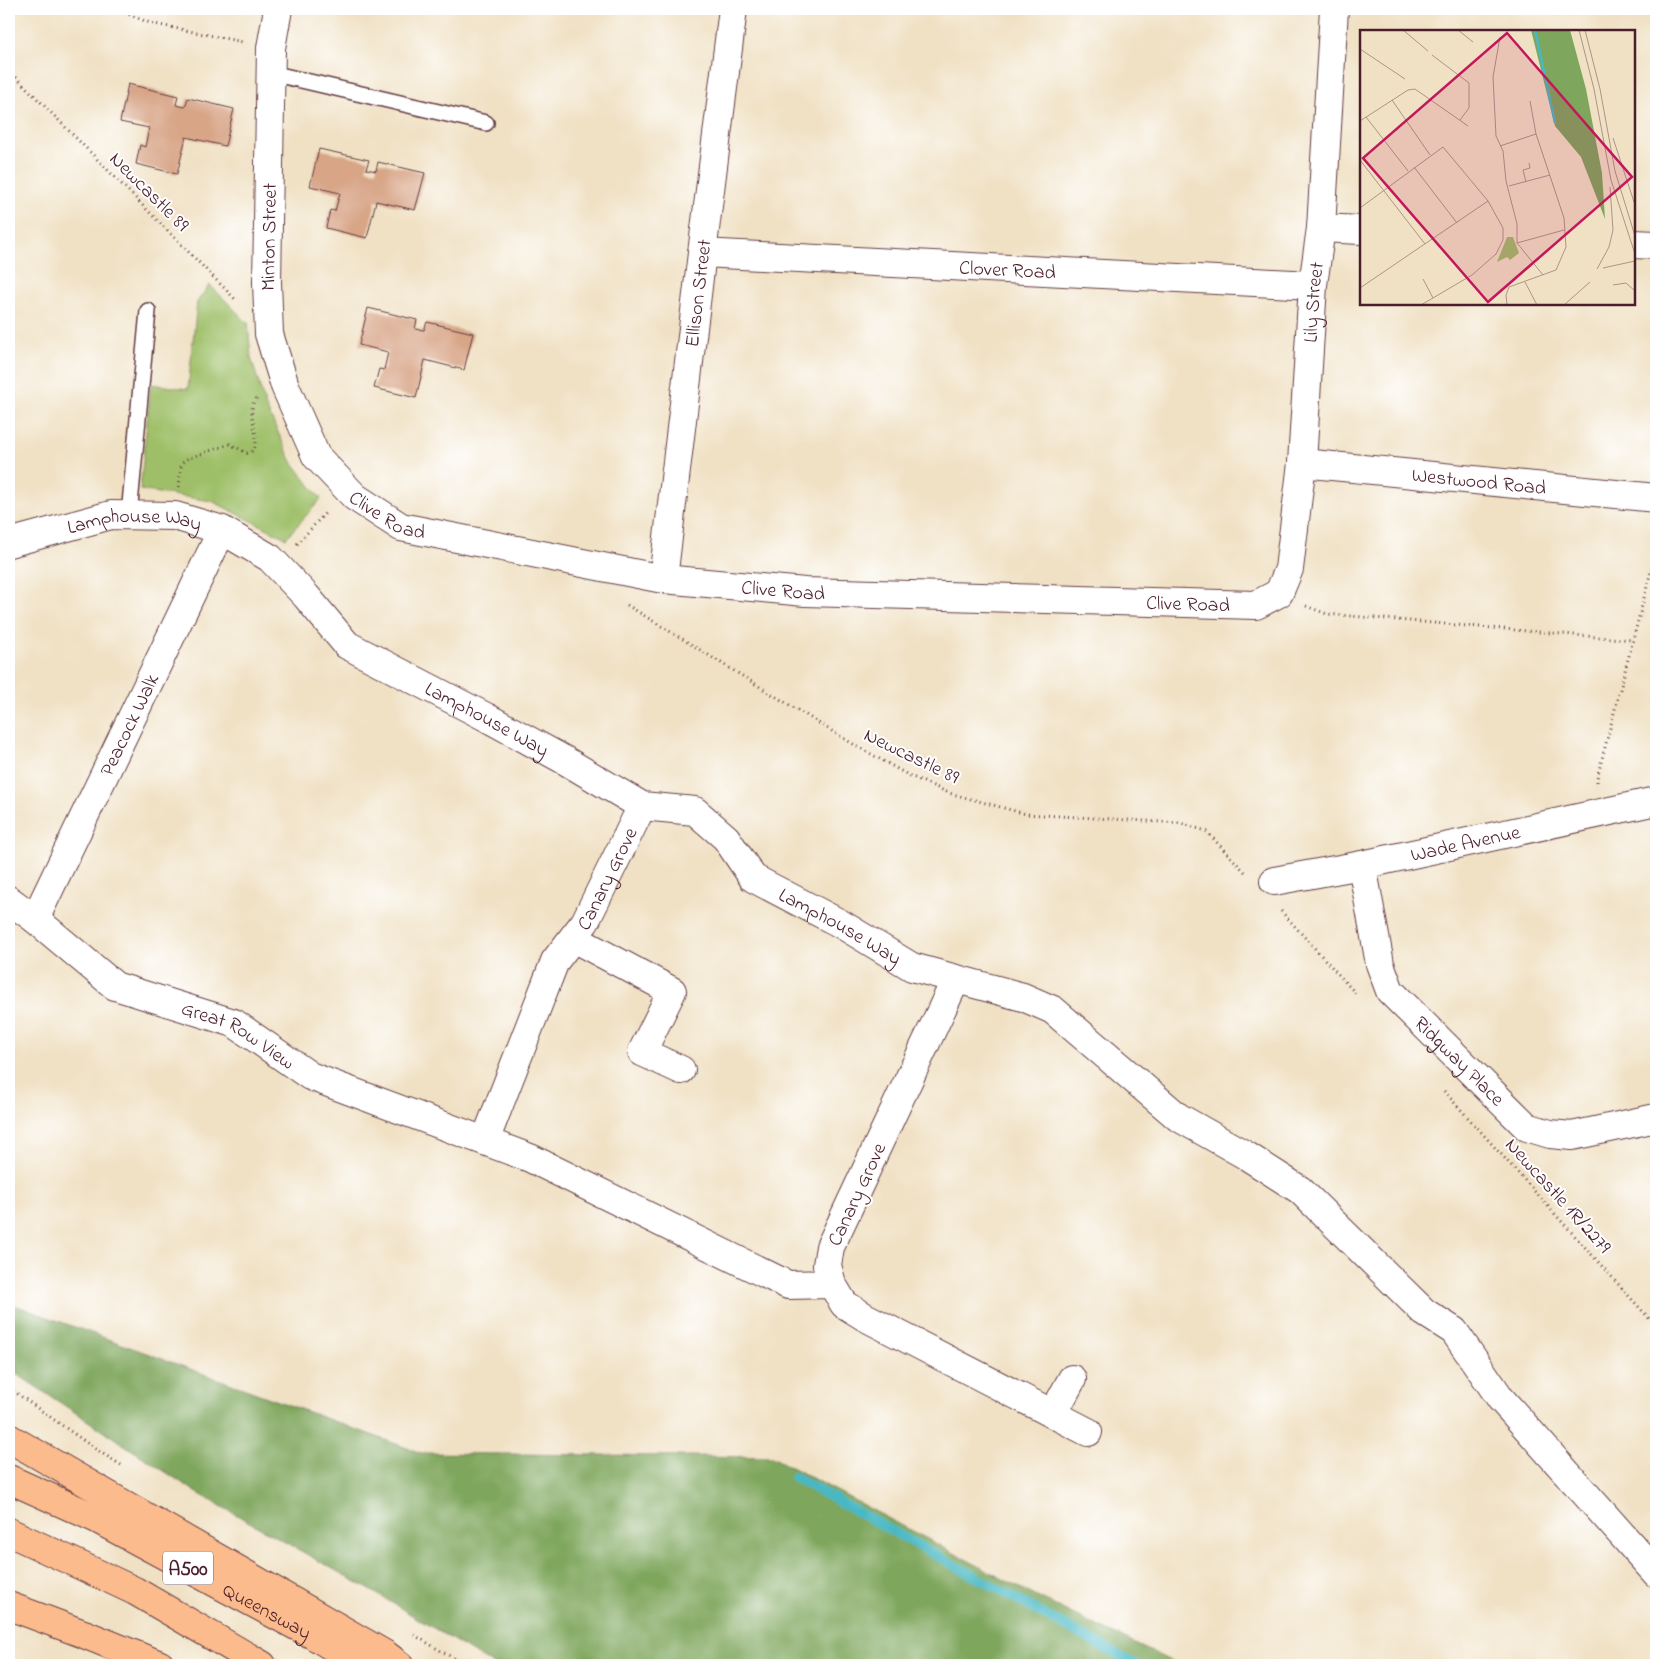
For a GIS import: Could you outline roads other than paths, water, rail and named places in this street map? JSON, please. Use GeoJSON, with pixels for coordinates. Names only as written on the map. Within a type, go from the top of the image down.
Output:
{"type":"FeatureCollection","features":[{"type":"Feature","properties":{"kind":"highway"},"geometry":{"type":"LineString","coordinates":[[9,1438],[377,1650],[399,1665]]}},
{"type":"Feature","properties":{"kind":"highway","name":"Queensway"},"geometry":{"type":"LineString","coordinates":[[9,1479],[95,1518],[312,1635],[362,1665]]}},
{"type":"Feature","properties":{"kind":"highway","name":"A500"},"geometry":{"type":"LineString","coordinates":[[9,1532],[135,1591],[262,1665]]}},
{"type":"Feature","properties":{"kind":"highway"},"geometry":{"type":"LineString","coordinates":[[9,1606],[160,1665]]}},
{"type":"Feature","properties":{"kind":"street","name":"Minton Street"},"geometry":{"type":"LineString","coordinates":[[278,9],[271,60],[267,282],[269,334],[285,386],[316,456]]}},
{"type":"Feature","properties":{"kind":"street","name":"Ellison Street"},"geometry":{"type":"LineString","coordinates":[[663,579],[733,9]]}},
{"type":"Feature","properties":{"kind":"street","name":"Lily Street"},"geometry":{"type":"LineString","coordinates":[[1279,593],[1289,569],[1302,463],[1313,285],[1321,228],[1334,9]]}},
{"type":"Feature","properties":{"kind":"street"},"geometry":{"type":"LineString","coordinates":[[1321,228],[1360,230]]}},
{"type":"Feature","properties":{"kind":"street"},"geometry":{"type":"LineString","coordinates":[[1635,244],[1656,245]]}},
{"type":"Feature","properties":{"kind":"street","name":"Clover Road"},"geometry":{"type":"LineString","coordinates":[[702,253],[1313,285]]}},
{"type":"Feature","properties":{"kind":"street","name":"Clive Road"},"geometry":{"type":"LineString","coordinates":[[316,456],[355,497],[401,527],[663,579],[805,592],[1256,605],[1279,593]]}},
{"type":"Feature","properties":{"kind":"street","name":"Westwood Road"},"geometry":{"type":"LineString","coordinates":[[1302,463],[1656,498]]}},
{"type":"Feature","properties":{"kind":"street","name":"Lamphouse Way"},"geometry":{"type":"LineString","coordinates":[[9,543],[111,515],[174,516],[222,530],[270,558],[306,596],[347,645],[486,717],[642,806],[695,811],[726,838],[753,878],[841,924],[912,967],[1023,997],[1053,1010],[1178,1117],[1247,1156],[1300,1190],[1424,1312],[1454,1331],[1501,1399],[1656,1573]]}},
{"type":"Feature","properties":{"kind":"street","name":"Peacock Walk"},"geometry":{"type":"LineString","coordinates":[[34,919],[222,530]]}},
{"type":"Feature","properties":{"kind":"street","name":"Wade Avenue"},"geometry":{"type":"LineString","coordinates":[[1276,894],[1362,865],[1656,801]]}},
{"type":"Feature","properties":{"kind":"street","name":"Canary Grove"},"geometry":{"type":"LineString","coordinates":[[485,1141],[555,961],[585,922],[642,806]]}},
{"type":"Feature","properties":{"kind":"street","name":"Ridgway Place"},"geometry":{"type":"LineString","coordinates":[[1362,865],[1380,964],[1390,990],[1527,1127],[1550,1134],[1572,1136],[1656,1118]]}},
{"type":"Feature","properties":{"kind":"street","name":"Great Row View"},"geometry":{"type":"LineString","coordinates":[[9,900],[115,986],[234,1023],[310,1076],[530,1158],[788,1285],[832,1284]]}},
{"type":"Feature","properties":{"kind":"street"},"geometry":{"type":"LineString","coordinates":[[573,938],[672,991],[642,1052],[681,1070]]}},
{"type":"Feature","properties":{"kind":"street","name":"Canary Grove"},"geometry":{"type":"LineString","coordinates":[[956,979],[830,1247],[827,1265],[832,1284],[844,1304],[865,1317],[1088,1432]]}},
{"type":"Feature","properties":{"kind":"street"},"geometry":{"type":"LineString","coordinates":[[1053,1414],[1072,1379]]}},
{"type":"Feature","properties":{"kind":"lane"},"geometry":{"type":"LineString","coordinates":[[271,60],[486,123]]}},
{"type":"Feature","properties":{"kind":"lane"},"geometry":{"type":"LineString","coordinates":[[129,515],[148,311]]}},
{"type":"Feature","properties":{"kind":"waterway"},"geometry":{"type":"LineString","coordinates":[[794,1477],[1136,1665]]}}]}
